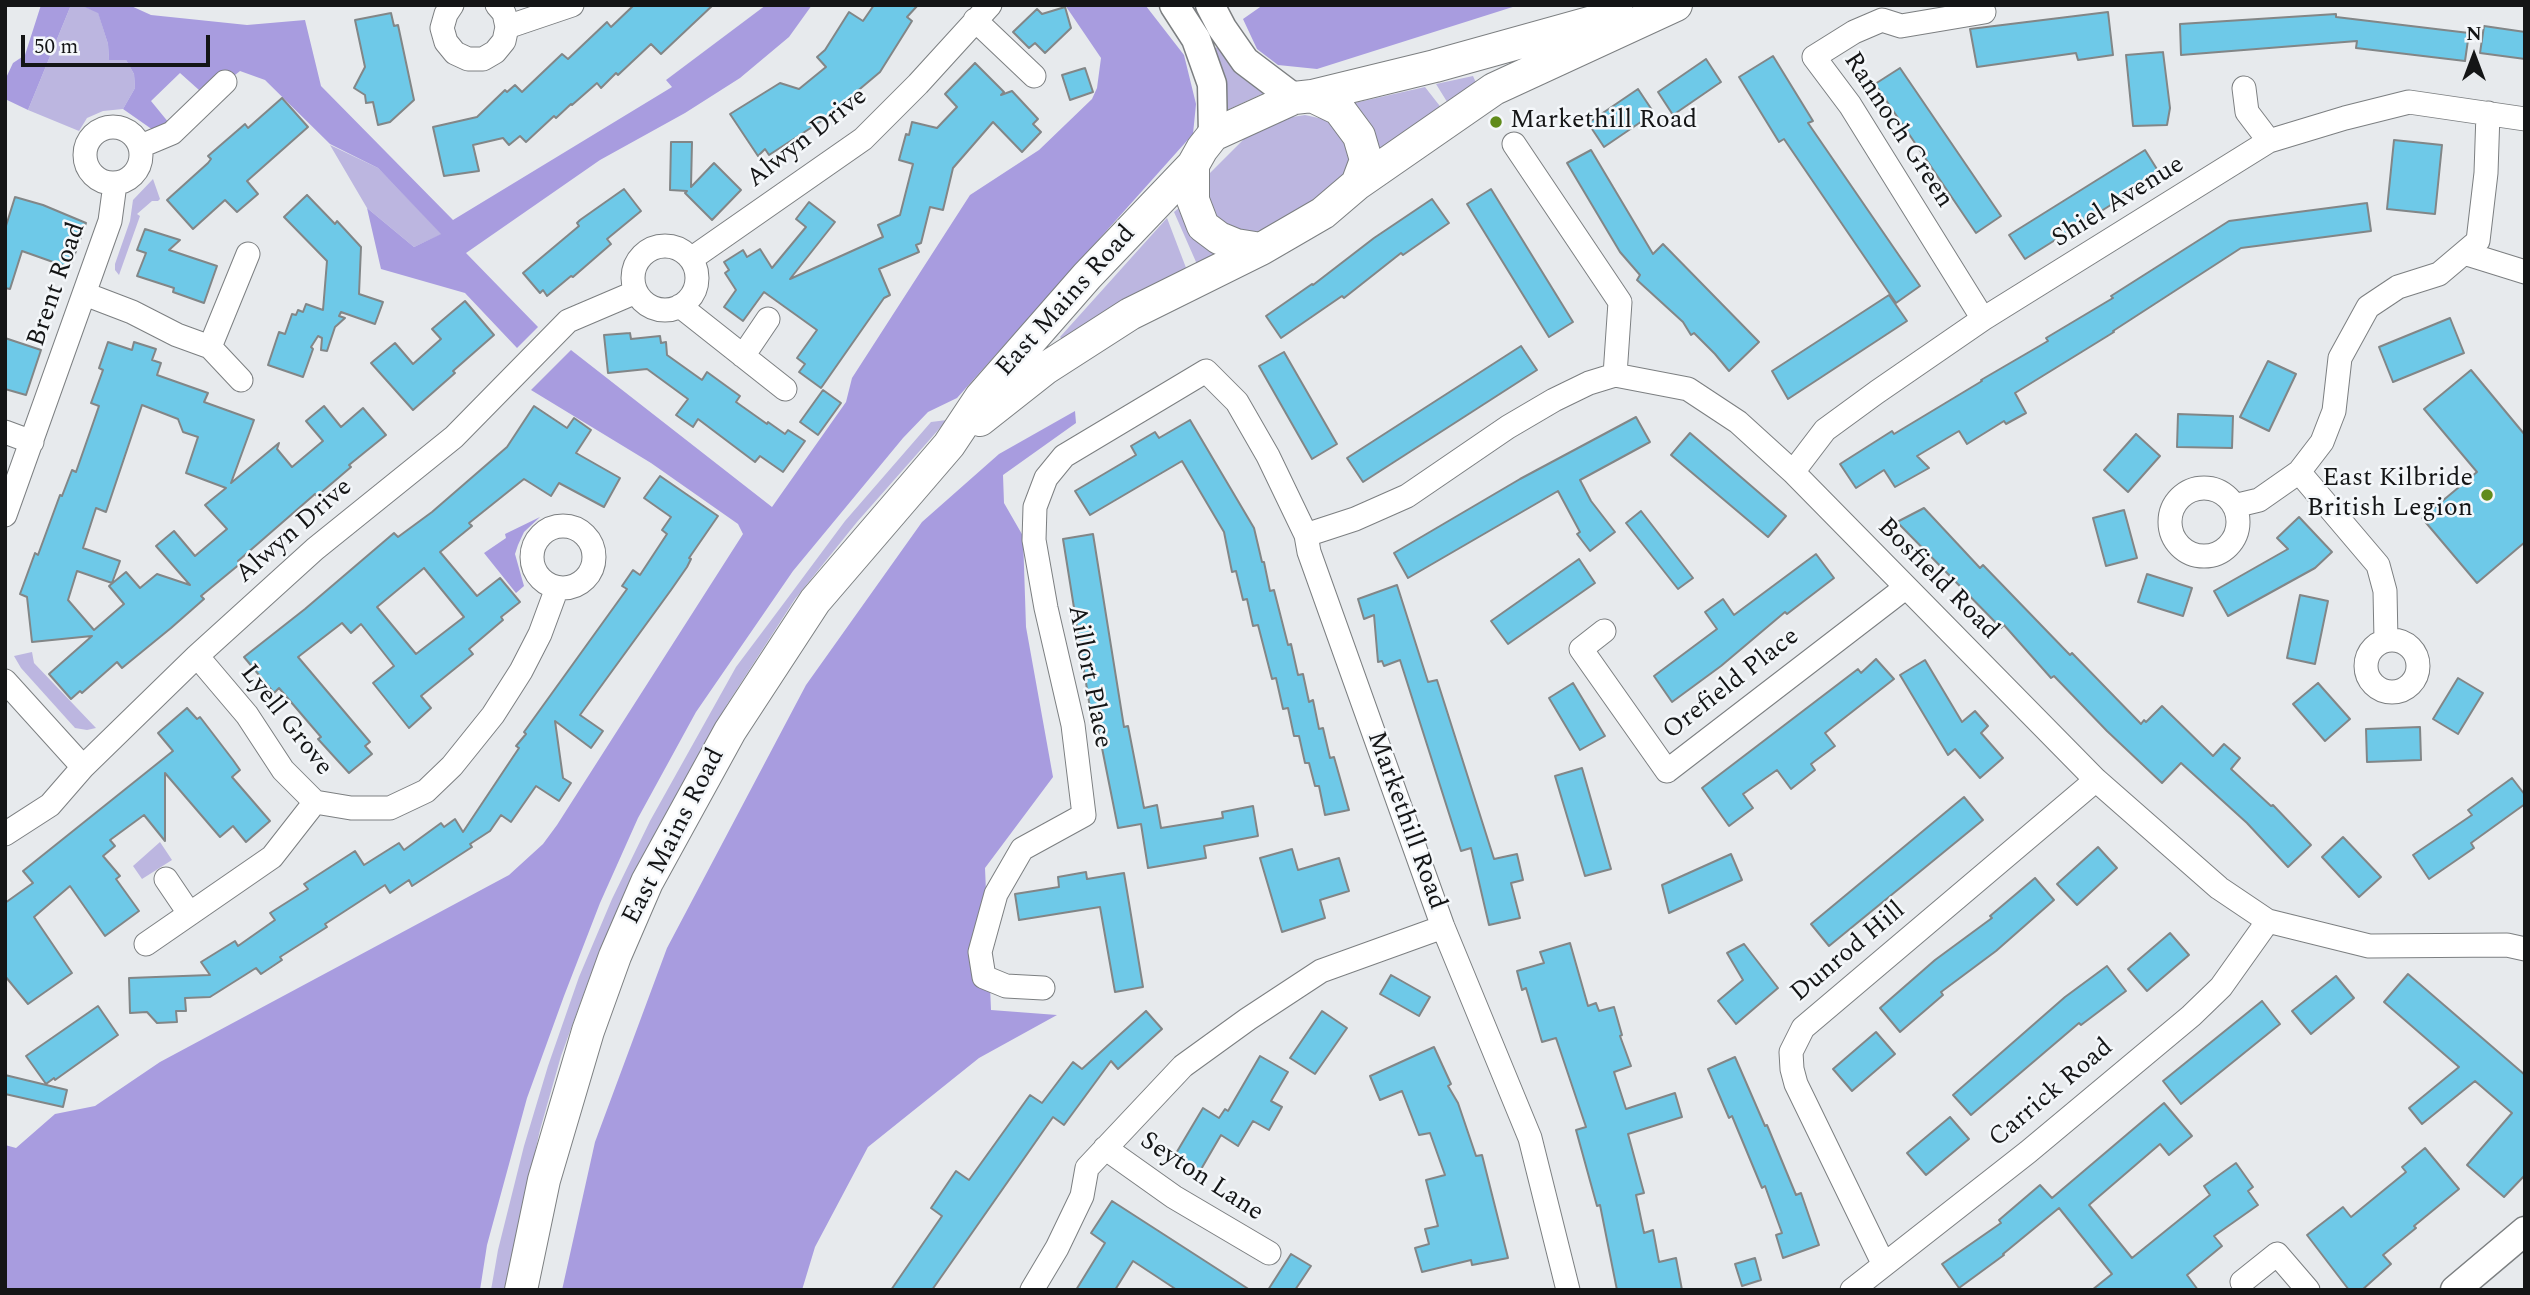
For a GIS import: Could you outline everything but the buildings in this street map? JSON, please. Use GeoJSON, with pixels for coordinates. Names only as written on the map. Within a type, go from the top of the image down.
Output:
{"type":"FeatureCollection","features":[{"type":"Feature","properties":{"kind":"main road"},"geometry":{"type":"LineString","coordinates":[[1653,5],[1435,66],[1303,97],[1213,135],[1193,165],[1193,200],[1203,226],[1227,242],[1261,249],[1323,213],[1357,184],[1494,89],[1676,5]]}},
{"type":"Feature","properties":{"kind":"main road"},"geometry":{"type":"LineString","coordinates":[[1303,97],[1339,109],[1359,136],[1366,160],[1357,184]]}},
{"type":"Feature","properties":{"kind":"main road","name":"East Mains Road"},"geometry":{"type":"LineString","coordinates":[[521,1290],[544,1180],[588,1031],[615,956],[647,882],[730,731],[815,601],[949,445],[981,397],[1078,286],[1193,165]]}},
{"type":"Feature","properties":{"kind":"main road","name":"East Mains Road"},"geometry":{"type":"LineString","coordinates":[[949,445],[1046,368],[1130,314],[1261,249]]}},
{"type":"Feature","properties":{"kind":"street"},"geometry":{"type":"LineString","coordinates":[[452,5],[442,28],[446,42],[455,53],[468,59],[482,59],[495,52],[504,41],[507,27],[504,13],[497,5]]}},
{"type":"Feature","properties":{"kind":"street"},"geometry":{"type":"LineString","coordinates":[[507,27],[572,5]]}},
{"type":"Feature","properties":{"kind":"street"},"geometry":{"type":"LineString","coordinates":[[1174,5],[1196,38],[1212,83],[1213,135]]}},
{"type":"Feature","properties":{"kind":"street"},"geometry":{"type":"LineString","coordinates":[[1210,5],[1245,61],[1303,97]]}},
{"type":"Feature","properties":{"kind":"street","name":"Rannoch Green"},"geometry":{"type":"LineString","coordinates":[[1983,319],[1850,105],[1814,57],[1854,32],[1882,20],[1901,26],[1984,12]]}},
{"type":"Feature","properties":{"kind":"street","name":"Alwyn Drive"},"geometry":{"type":"LineString","coordinates":[[691,259],[863,139],[983,13],[1034,76]]}},
{"type":"Feature","properties":{"kind":"street"},"geometry":{"type":"LineString","coordinates":[[141,146],[172,133],[225,82]]}},
{"type":"Feature","properties":{"kind":"street"},"geometry":{"type":"LineString","coordinates":[[2244,88],[2247,112],[2269,141]]}},
{"type":"Feature","properties":{"kind":"street","name":"Shiel Avenue"},"geometry":{"type":"LineString","coordinates":[[1793,472],[1825,430],[1983,319],[2269,141],[2409,102],[2525,119]]}},
{"type":"Feature","properties":{"kind":"street"},"geometry":{"type":"LineString","coordinates":[[2234,506],[2259,500],[2299,472],[2322,442],[2334,411],[2340,358],[2368,307],[2398,288],[2439,274],[2478,241],[2486,173],[2488,113]]}},
{"type":"Feature","properties":{"kind":"street"},"geometry":{"type":"LineString","coordinates":[[118,127],[132,133],[141,146],[142,158],[138,170],[130,179],[115,184],[105,183],[93,176],[86,165],[85,151],[90,139],[102,129],[118,127]]}},
{"type":"Feature","properties":{"kind":"street"},"geometry":{"type":"LineString","coordinates":[[1514,144],[1620,302],[1615,375]]}},
{"type":"Feature","properties":{"kind":"street","name":"Brent Road"},"geometry":{"type":"LineString","coordinates":[[5,515],[110,221],[115,184]]}},
{"type":"Feature","properties":{"kind":"street"},"geometry":{"type":"LineString","coordinates":[[671,247],[679,249],[691,259],[695,267],[696,285],[693,294],[680,306],[668,310],[654,309],[643,302],[636,292],[633,276],[637,261],[648,250],[671,247]]}},
{"type":"Feature","properties":{"kind":"street"},"geometry":{"type":"LineString","coordinates":[[2464,253],[2525,272]]}},
{"type":"Feature","properties":{"kind":"street"},"geometry":{"type":"LineString","coordinates":[[210,347],[248,254]]}},
{"type":"Feature","properties":{"kind":"street","name":"Alwyn Drive"},"geometry":{"type":"LineString","coordinates":[[5,834],[50,805],[83,767],[197,656],[314,548],[454,437],[568,321],[636,292]]}},
{"type":"Feature","properties":{"kind":"street"},"geometry":{"type":"LineString","coordinates":[[85,294],[210,347],[241,380]]}},
{"type":"Feature","properties":{"kind":"street"},"geometry":{"type":"LineString","coordinates":[[680,306],[785,389]]}},
{"type":"Feature","properties":{"kind":"street"},"geometry":{"type":"LineString","coordinates":[[743,356],[768,319]]}},
{"type":"Feature","properties":{"kind":"street","name":"Markethill Road"},"geometry":{"type":"LineString","coordinates":[[1206,371],[1237,402],[1268,456],[1306,536],[1309,552],[1443,927],[1530,1138],[1568,1290]]}},
{"type":"Feature","properties":{"kind":"street","name":"Aillort Place"},"geometry":{"type":"LineString","coordinates":[[1043,988],[1006,986],[985,976],[980,952],[996,894],[1022,849],[1084,815],[1073,725],[1046,608],[1034,540],[1035,507],[1046,478],[1064,456],[1206,371]]}},
{"type":"Feature","properties":{"kind":"street","name":"Bosfield Road"},"geometry":{"type":"LineString","coordinates":[[1306,536],[1355,519],[1407,496],[1508,427],[1589,383],[1615,375],[1688,389],[1738,422],[1793,472],[2096,780],[2219,888],[2269,921],[2369,946],[2507,945],[2525,949]]}},
{"type":"Feature","properties":{"kind":"street"},"geometry":{"type":"LineString","coordinates":[[5,432],[32,442]]}},
{"type":"Feature","properties":{"kind":"street"},"geometry":{"type":"LineString","coordinates":[[2299,472],[2378,565],[2385,591],[2386,640]]}},
{"type":"Feature","properties":{"kind":"street","name":"Lyell Grove"},"geometry":{"type":"LineString","coordinates":[[197,656],[247,715],[283,770],[314,802],[351,808],[390,807],[426,791],[452,766],[500,704],[540,634],[557,588]]}},
{"type":"Feature","properties":{"kind":"street","name":"Orefield Place"},"geometry":{"type":"LineString","coordinates":[[1604,631],[1581,649],[1667,771],[1905,588]]}},
{"type":"Feature","properties":{"kind":"street"},"geometry":{"type":"LineString","coordinates":[[5,681],[83,767]]}},
{"type":"Feature","properties":{"kind":"street","name":"Dunrod Hill"},"geometry":{"type":"LineString","coordinates":[[1883,1263],[1796,1084],[1791,1052],[1802,1028],[2096,780]]}},
{"type":"Feature","properties":{"kind":"street"},"geometry":{"type":"LineString","coordinates":[[146,944],[272,857],[314,802]]}},
{"type":"Feature","properties":{"kind":"street"},"geometry":{"type":"LineString","coordinates":[[166,878],[189,914]]}},
{"type":"Feature","properties":{"kind":"street","name":"Carrick Road"},"geometry":{"type":"LineString","coordinates":[[1852,1290],[1883,1263],[2028,1152],[2191,1016],[2221,987],[2269,921]]}},
{"type":"Feature","properties":{"kind":"street"},"geometry":{"type":"LineString","coordinates":[[1032,1290],[1057,1248],[1082,1196],[1087,1168],[1183,1066],[1321,971],[1443,927]]}},
{"type":"Feature","properties":{"kind":"street","name":"Seyton Lane"},"geometry":{"type":"LineString","coordinates":[[1105,1149],[1174,1197],[1269,1253]]}},
{"type":"Feature","properties":{"kind":"street"},"geometry":{"type":"LineString","coordinates":[[2455,1290],[2525,1231]]}},
{"type":"Feature","properties":{"kind":"street"},"geometry":{"type":"LineString","coordinates":[[2242,1282],[2277,1254],[2308,1290]]}},
{"type":"Feature","properties":{"kind":"shaded area"},"geometry":{"type":"Polygon","coordinates":[[[41,5],[71,5],[28,110],[5,99],[5,80],[13,63],[25,55],[41,5]]]}},
{"type":"Feature","properties":{"kind":"shaded area"},"geometry":{"type":"Polygon","coordinates":[[[71,5],[80,5],[98,12],[108,44],[109,60],[126,60],[134,74],[135,88],[123,109],[103,111],[87,118],[79,131],[28,110],[71,5]]]}},
{"type":"Feature","properties":{"kind":"shaded area"},"geometry":{"type":"Polygon","coordinates":[[[80,5],[129,5],[151,15],[247,25],[305,20],[321,86],[453,220],[672,87],[666,80],[766,5],[812,5],[789,37],[740,78],[685,113],[600,160],[466,253],[538,327],[517,348],[465,293],[381,269],[367,208],[414,247],[441,234],[378,168],[330,144],[265,80],[240,71],[230,79],[220,72],[199,90],[180,73],[151,101],[169,123],[153,130],[123,109],[135,88],[134,74],[126,60],[109,60],[108,44],[98,13],[80,5]]]}},
{"type":"Feature","properties":{"kind":"shaded area"},"geometry":{"type":"Polygon","coordinates":[[[1065,5],[1146,6],[1184,55],[1196,104],[1193,134],[957,398],[928,412],[903,438],[793,571],[696,712],[638,818],[600,903],[564,996],[527,1098],[487,1245],[480,1290],[5,1290],[5,1145],[16,1148],[55,1114],[95,1106],[160,1062],[509,875],[543,844],[557,825],[743,534],[738,524],[651,463],[531,390],[571,350],[772,507],[846,402],[852,378],[970,195],[1039,150],[1092,99],[1097,88],[1101,58],[1065,5]]]}},
{"type":"Feature","properties":{"kind":"shaded area"},"geometry":{"type":"Polygon","coordinates":[[[1263,5],[1519,5],[1317,69],[1278,65],[1257,49],[1243,19],[1263,5]]]}},
{"type":"Feature","properties":{"kind":"shaded area"},"geometry":{"type":"Polygon","coordinates":[[[1224,45],[1244,74],[1264,93],[1225,111],[1212,49],[1224,45]]]}},
{"type":"Feature","properties":{"kind":"shaded area"},"geometry":{"type":"Polygon","coordinates":[[[1473,76],[1477,85],[1449,105],[1436,84],[1473,76]]]}},
{"type":"Feature","properties":{"kind":"shaded area"},"geometry":{"type":"Polygon","coordinates":[[[1425,87],[1443,110],[1380,157],[1372,126],[1350,104],[1425,87]]]}},
{"type":"Feature","properties":{"kind":"shaded area"},"geometry":{"type":"Polygon","coordinates":[[[1305,115],[1332,121],[1350,148],[1348,165],[1340,180],[1317,202],[1268,229],[1247,233],[1218,222],[1204,195],[1210,173],[1245,138],[1280,119],[1305,115]]]}},
{"type":"Feature","properties":{"kind":"shaded area"},"geometry":{"type":"Polygon","coordinates":[[[330,145],[378,168],[442,234],[414,247],[367,208],[330,145]]]}},
{"type":"Feature","properties":{"kind":"shaded area"},"geometry":{"type":"Polygon","coordinates":[[[153,179],[160,199],[152,201],[137,214],[140,216],[119,275],[115,264],[130,221],[133,200],[153,179]]]}},
{"type":"Feature","properties":{"kind":"shaded area"},"geometry":{"type":"Polygon","coordinates":[[[1180,207],[1197,240],[1221,258],[1200,271],[1174,212],[1180,207]]]}},
{"type":"Feature","properties":{"kind":"shaded area"},"geometry":{"type":"Polygon","coordinates":[[[1167,218],[1188,273],[1065,343],[1060,337],[1167,218]]]}},
{"type":"Feature","properties":{"kind":"shaded area"},"geometry":{"type":"Polygon","coordinates":[[[1075,411],[1076,423],[1003,475],[1004,503],[1023,536],[1026,627],[1053,777],[985,868],[991,1010],[1057,1015],[979,1058],[868,1147],[815,1247],[802,1290],[562,1290],[595,1142],[667,948],[806,685],[922,522],[999,454],[1075,411]]]}},
{"type":"Feature","properties":{"kind":"shaded area"},"geometry":{"type":"Polygon","coordinates":[[[947,420],[857,522],[795,599],[728,703],[684,781],[636,874],[592,971],[561,1056],[540,1130],[504,1290],[491,1290],[498,1250],[524,1146],[548,1066],[579,977],[612,899],[650,821],[736,667],[845,521],[931,422],[947,420]]]}},
{"type":"Feature","properties":{"kind":"shaded area"},"geometry":{"type":"Polygon","coordinates":[[[540,517],[524,532],[515,554],[524,586],[516,593],[484,553],[506,538],[505,534],[540,517]]]}},
{"type":"Feature","properties":{"kind":"shaded area"},"geometry":{"type":"Polygon","coordinates":[[[32,652],[34,663],[96,728],[75,728],[21,668],[14,656],[32,652]]]}},
{"type":"Feature","properties":{"kind":"shaded area"},"geometry":{"type":"Polygon","coordinates":[[[160,842],[172,860],[142,879],[133,866],[160,842]]]}},
{"type":"Feature","properties":{"kind":"place","name":"Markethill Road"},"geometry":{"type":"Point","coordinates":[1496,122]}},
{"type":"Feature","properties":{"kind":"place","name":"East Kilbride British Legion"},"geometry":{"type":"Point","coordinates":[2487,495]}}]}
